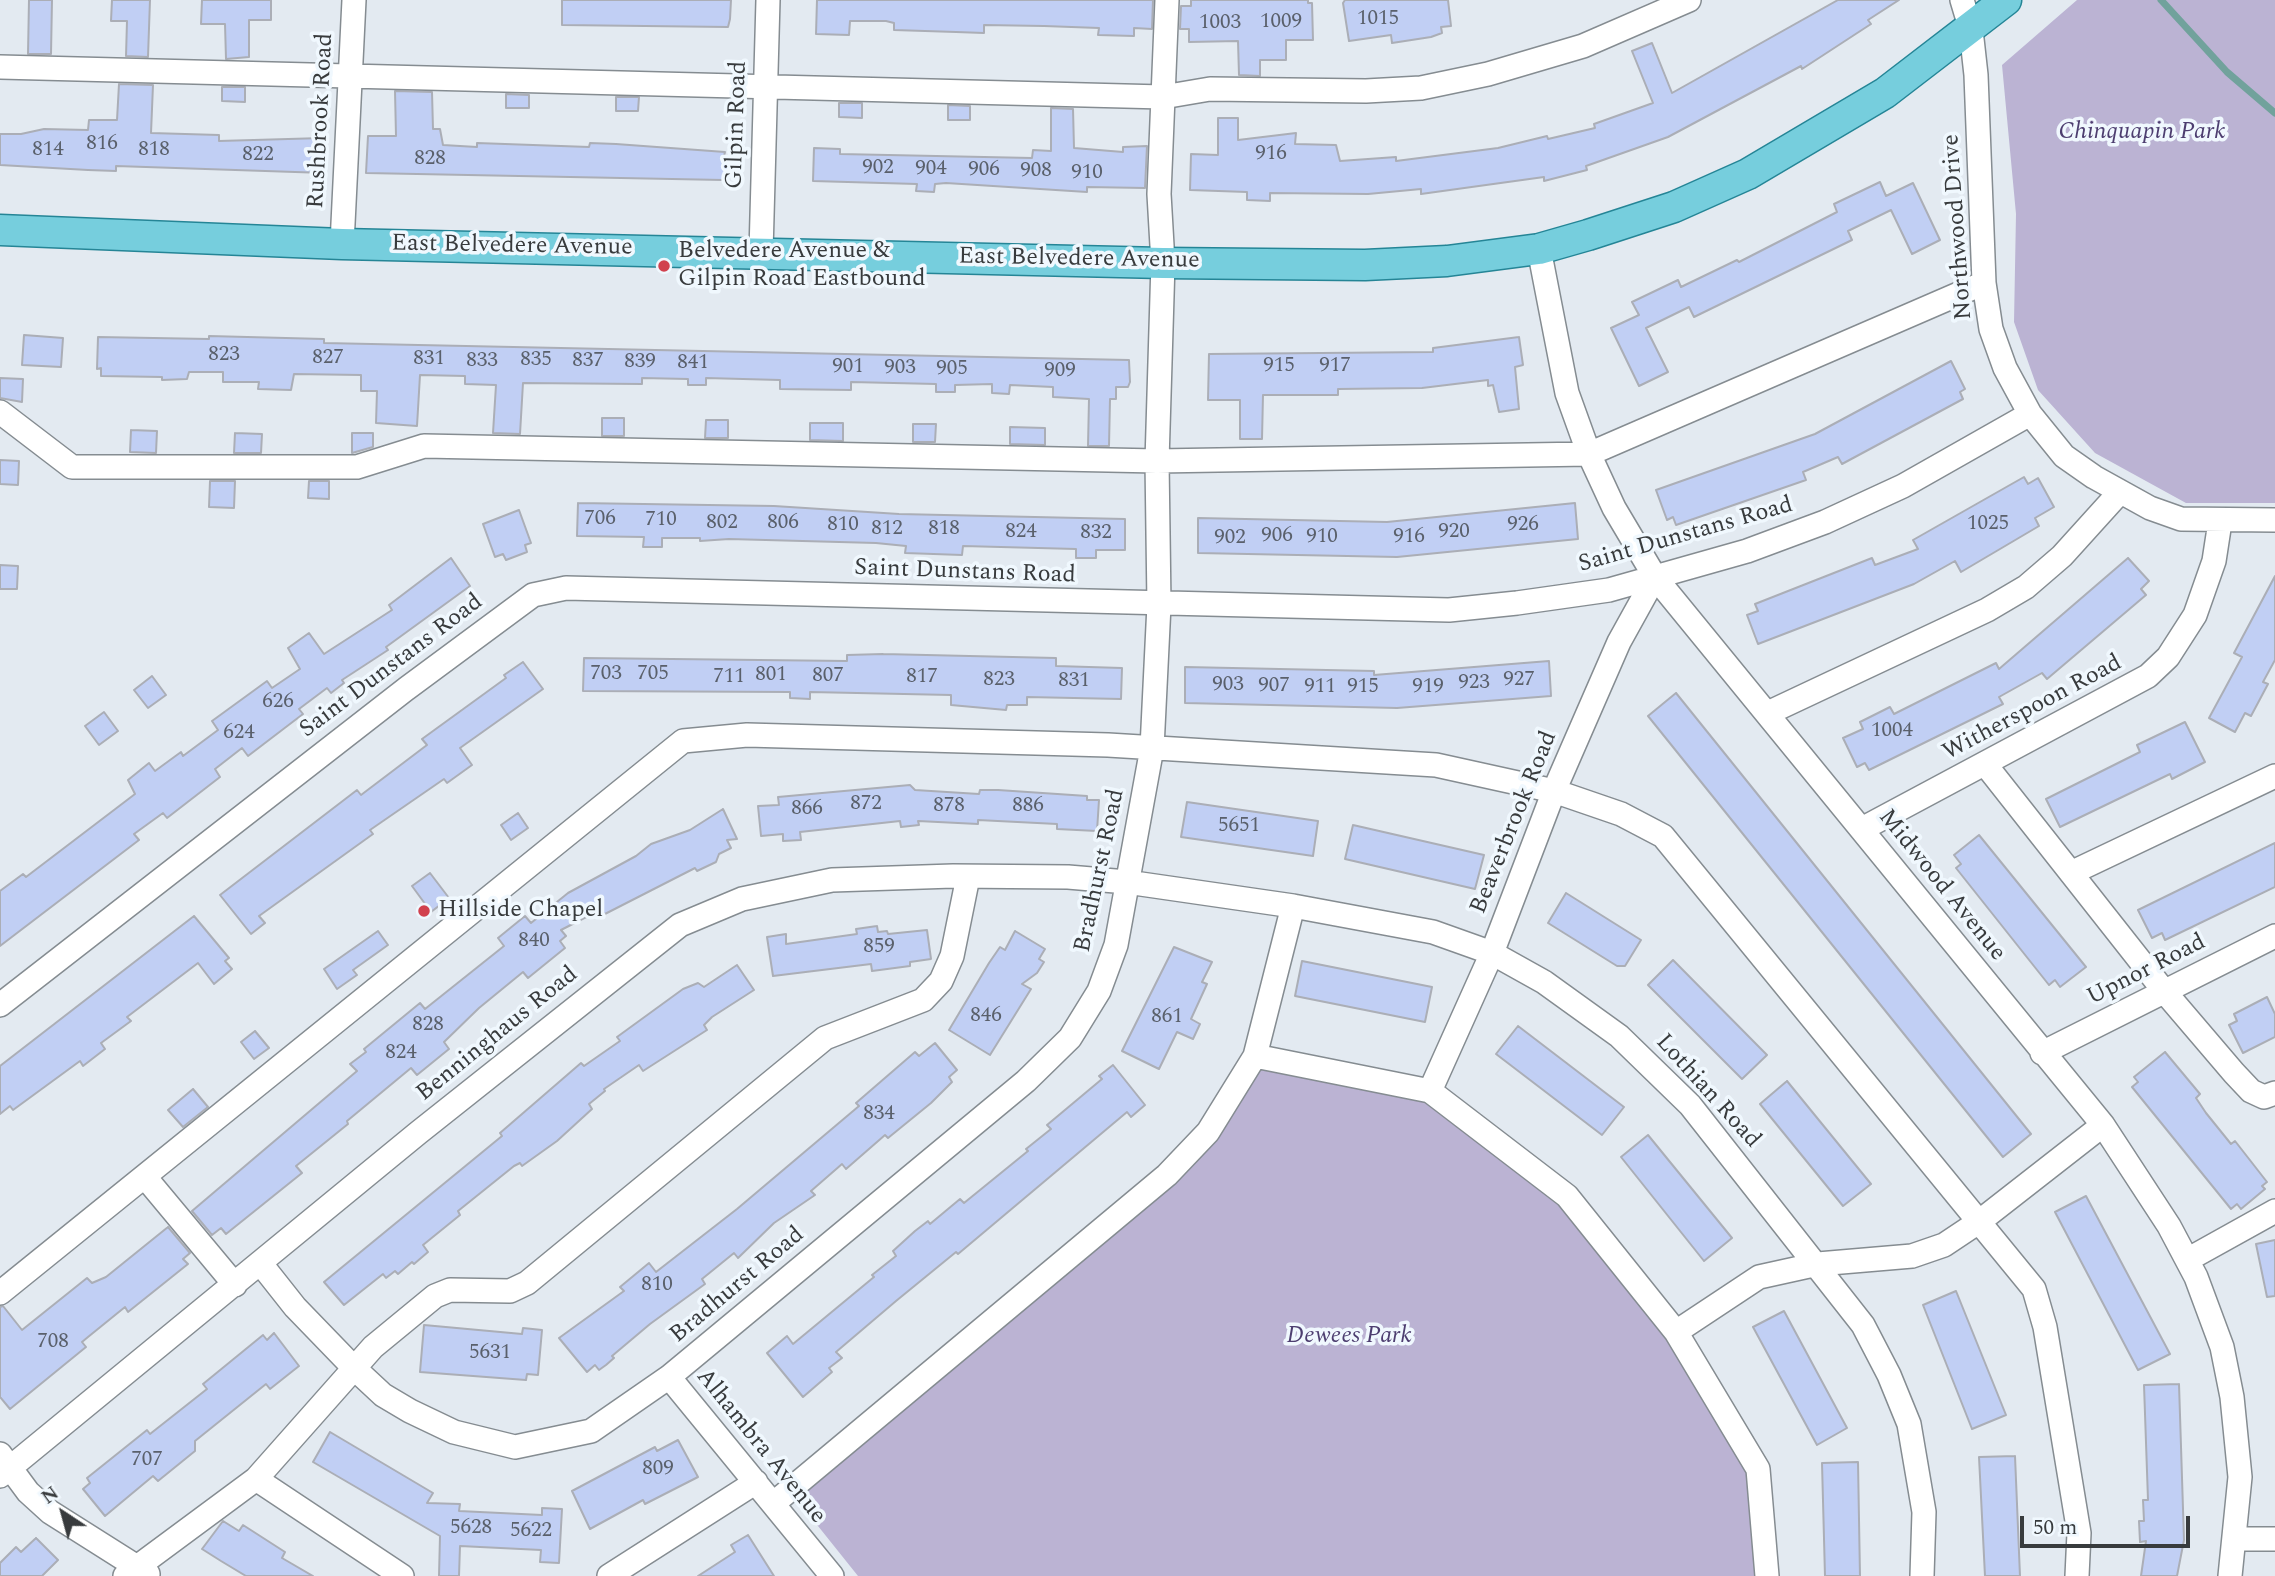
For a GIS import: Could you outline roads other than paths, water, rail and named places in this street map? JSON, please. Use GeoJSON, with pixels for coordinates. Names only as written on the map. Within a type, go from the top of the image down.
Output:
{"type":"FeatureCollection","features":[{"type":"Feature","properties":{"kind":"main road","name":"East Belvedere Avenue"},"geometry":{"type":"LineString","coordinates":[[0,230],[342,244],[1163,263],[1365,264],[1447,261],[1539,249],[1674,207],[1748,174],[1885,93],[2007,0]]}},
{"type":"Feature","properties":{"kind":"street","name":"Rushbrook Road"},"geometry":{"type":"LineString","coordinates":[[342,244],[354,0]]}},
{"type":"Feature","properties":{"kind":"street","name":"Gilpin Road"},"geometry":{"type":"LineString","coordinates":[[761,252],[768,0]]}},
{"type":"Feature","properties":{"kind":"street","name":"Bradhurst Road"},"geometry":{"type":"LineString","coordinates":[[669,1377],[1026,1081],[1070,1038],[1099,991],[1116,945],[1152,748],[1159,605],[1157,461],[1163,263],[1159,194],[1167,0]]}},
{"type":"Feature","properties":{"kind":"street"},"geometry":{"type":"LineString","coordinates":[[0,67],[1163,97],[1210,89],[1322,93],[1421,88],[1488,74],[1583,46],[1689,0]]}},
{"type":"Feature","properties":{"kind":"street","name":"Northwood Drive"},"geometry":{"type":"LineString","coordinates":[[1962,0],[1971,30],[1976,75],[1984,283],[1991,330],[2005,368],[2030,414],[2064,456],[2119,492],[2180,519],[2220,522],[2275,520]]}},
{"type":"Feature","properties":{"kind":"street","name":"Midwood Avenue"},"geometry":{"type":"LineString","coordinates":[[1539,249],[1567,393],[1589,454],[1614,508],[1655,577],[2103,1125],[2187,1260],[2212,1315],[2232,1397],[2240,1477],[2236,1539],[2230,1576]]}},
{"type":"Feature","properties":{"kind":"street"},"geometry":{"type":"LineString","coordinates":[[0,412],[72,467],[357,467],[424,446],[1157,461],[1589,454],[1984,283]]}},
{"type":"Feature","properties":{"kind":"street","name":"Saint Dunstans Road"},"geometry":{"type":"LineString","coordinates":[[0,1006],[406,689],[533,595],[566,588],[1159,605],[1449,610],[1609,590],[1747,551],[1825,522],[1903,486],[2030,414]]}},
{"type":"Feature","properties":{"kind":"street"},"geometry":{"type":"LineString","coordinates":[[1768,713],[1987,610],[2026,587],[2062,556],[2119,492]]}},
{"type":"Feature","properties":{"kind":"street","name":"Witherspoon Road"},"geometry":{"type":"LineString","coordinates":[[1862,828],[2126,691],[2148,676],[2168,657],[2195,615],[2214,561],[2220,522]]}},
{"type":"Feature","properties":{"kind":"street","name":"Beaverbrook Road"},"geometry":{"type":"LineString","coordinates":[[1430,1091],[1492,953],[1554,792],[1619,642],[1655,577]]}},
{"type":"Feature","properties":{"kind":"street"},"geometry":{"type":"LineString","coordinates":[[0,1293],[683,741],[747,735],[1152,748],[1436,765],[1554,792],[1621,814],[1663,836],[1693,869],[1898,1126],[1980,1221],[2034,1289],[2045,1326],[2079,1533],[2077,1576]]}},
{"type":"Feature","properties":{"kind":"street"},"geometry":{"type":"LineString","coordinates":[[1985,764],[2164,991],[2251,1091],[2271,1102]]}},
{"type":"Feature","properties":{"kind":"street"},"geometry":{"type":"LineString","coordinates":[[2071,873],[2275,776]]}},
{"type":"Feature","properties":{"kind":"street"},"geometry":{"type":"LineString","coordinates":[[3,1466],[50,1512],[137,1573],[256,1479],[373,1347],[435,1296],[450,1290],[510,1291],[527,1283],[825,1038],[923,1000],[941,981],[952,956],[968,877]]}},
{"type":"Feature","properties":{"kind":"street","name":"Benninghaus Road"},"geometry":{"type":"LineString","coordinates":[[3,1466],[235,1285],[418,1133],[680,925],[742,899],[832,880],[968,877],[1127,882]]}},
{"type":"Feature","properties":{"kind":"street","name":"Lothian Road"},"geometry":{"type":"LineString","coordinates":[[1127,882],[1293,906],[1433,933],[1492,953],[1588,1011],[1663,1076],[1818,1264],[1863,1325],[1889,1375],[1909,1424],[1924,1512],[1922,1576]]}},
{"type":"Feature","properties":{"kind":"street"},"geometry":{"type":"LineString","coordinates":[[774,1503],[1167,1175],[1208,1132],[1255,1056],[1293,906]]}},
{"type":"Feature","properties":{"kind":"street","name":"Upnor Road"},"geometry":{"type":"LineString","coordinates":[[2042,1053],[2275,936]]}},
{"type":"Feature","properties":{"kind":"street"},"geometry":{"type":"LineString","coordinates":[[1255,1056],[1430,1091],[1567,1196],[1676,1332],[1758,1469],[1767,1576]]}},
{"type":"Feature","properties":{"kind":"street"},"geometry":{"type":"LineString","coordinates":[[1676,1332],[1759,1276],[1818,1264],[1912,1256],[1944,1245],[1980,1221],[2103,1125]]}},
{"type":"Feature","properties":{"kind":"street"},"geometry":{"type":"LineString","coordinates":[[145,1177],[235,1285]]}},
{"type":"Feature","properties":{"kind":"street"},"geometry":{"type":"LineString","coordinates":[[2187,1260],[2275,1211]]}},
{"type":"Feature","properties":{"kind":"street","name":"Alhambra Avenue"},"geometry":{"type":"LineString","coordinates":[[261,1264],[295,1307],[383,1395],[454,1432],[515,1447],[591,1431],[669,1377],[832,1576]]}},
{"type":"Feature","properties":{"kind":"street"},"geometry":{"type":"LineString","coordinates":[[256,1479],[402,1576]]}},
{"type":"Feature","properties":{"kind":"street"},"geometry":{"type":"LineString","coordinates":[[609,1576],[756,1482]]}},
{"type":"Feature","properties":{"kind":"street"},"geometry":{"type":"LineString","coordinates":[[2236,1539],[2275,1539]]}},
{"type":"Feature","properties":{"kind":"waterway"},"geometry":{"type":"LineString","coordinates":[[2161,0],[2227,72],[2275,113]]}},
{"type":"Feature","properties":{"kind":"place","name":"Belvedere Avenue & Gilpin Road Eastbound"},"geometry":{"type":"Point","coordinates":[664,266]}},
{"type":"Feature","properties":{"kind":"place","name":"Hillside Chapel"},"geometry":{"type":"Point","coordinates":[424,911]}},
{"type":"Feature","properties":{"kind":"park label","name":"Chinquapin Park"},"geometry":{"type":"Point","coordinates":[2142,133]}},
{"type":"Feature","properties":{"kind":"park label","name":"Dewees Park"},"geometry":{"type":"Point","coordinates":[1349,1337]}}]}
